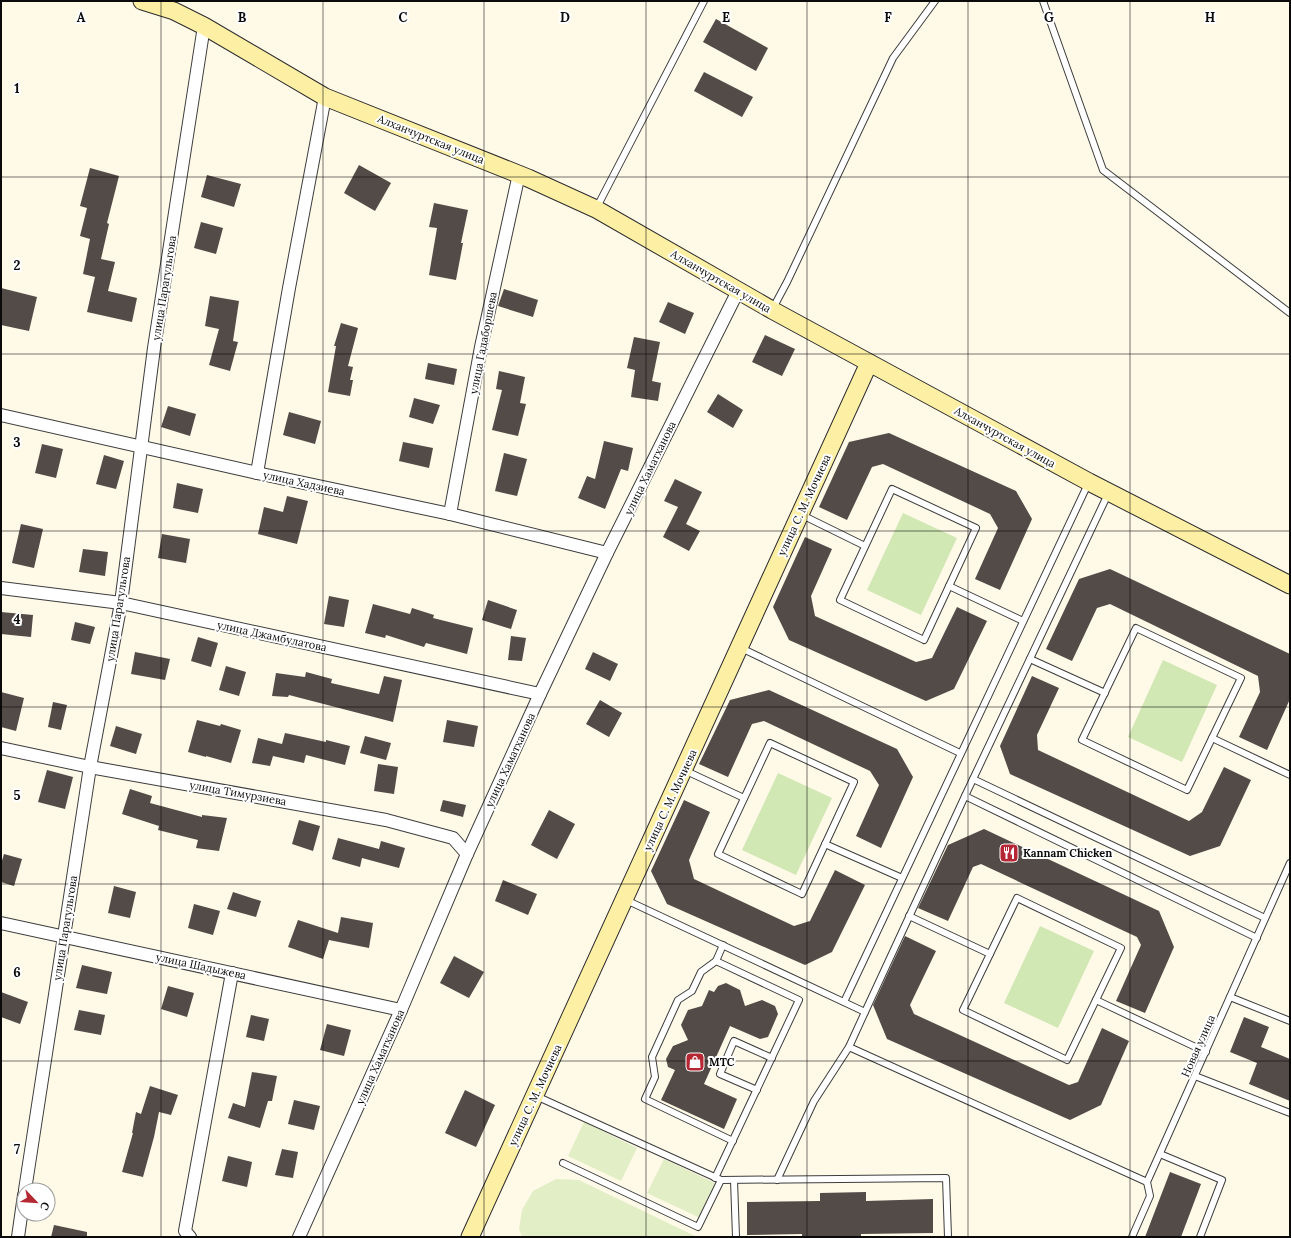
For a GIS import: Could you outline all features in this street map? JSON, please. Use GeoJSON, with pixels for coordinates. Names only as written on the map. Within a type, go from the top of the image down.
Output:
{"type":"FeatureCollection","features":[{"type":"Feature","properties":{"kind":"street","name":"Алханчуртская улица"},"geometry":{"type":"LineString","coordinates":[[142,1],[174,11],[204,26],[326,97],[519,174],[596,209],[738,291],[869,363],[1109,493],[1290,585]]}},
{"type":"Feature","properties":{"kind":"street","name":"улица Парагульгова"},"geometry":{"type":"LineString","coordinates":[[26,1182],[90,766],[121,603],[155,341],[204,26]]}},
{"type":"Feature","properties":{"kind":"street"},"geometry":{"type":"LineString","coordinates":[[257,473],[289,288],[326,97]]}},
{"type":"Feature","properties":{"kind":"street","name":"улица Гадаборшева"},"geometry":{"type":"LineString","coordinates":[[450,514],[481,347],[519,174]]}},
{"type":"Feature","properties":{"kind":"street","name":"улица Хаматханова"},"geometry":{"type":"LineString","coordinates":[[299,1237],[401,1010],[467,854],[540,694],[607,553],[738,291]]}},
{"type":"Feature","properties":{"kind":"street","name":"улица С. М. Мочиева"},"geometry":{"type":"LineString","coordinates":[[470,1237],[869,363]]}},
{"type":"Feature","properties":{"kind":"street","name":"улица Хадзиева"},"geometry":{"type":"LineString","coordinates":[[1,415],[257,473],[450,514],[607,553]]}},
{"type":"Feature","properties":{"kind":"street","name":"улица Джамбулатова"},"geometry":{"type":"LineString","coordinates":[[1,588],[121,603],[540,694]]}},
{"type":"Feature","properties":{"kind":"street","name":"улица Тимурзиева"},"geometry":{"type":"LineString","coordinates":[[1,748],[90,766],[386,820],[453,838],[467,854]]}},
{"type":"Feature","properties":{"kind":"street","name":"улица Шадыжева"},"geometry":{"type":"LineString","coordinates":[[1,923],[401,1010]]}},
{"type":"Feature","properties":{"kind":"street"},"geometry":{"type":"LineString","coordinates":[[190,1237],[185,1231],[232,973]]}},
{"type":"Feature","properties":{"kind":"street"},"geometry":{"type":"LineString","coordinates":[[18,1237],[20,1222]]}},
{"type":"Feature","properties":{"kind":"lane"},"geometry":{"type":"LineString","coordinates":[[596,209],[704,1]]}},
{"type":"Feature","properties":{"kind":"lane"},"geometry":{"type":"LineString","coordinates":[[772,310],[787,282],[893,58],[935,1]]}},
{"type":"Feature","properties":{"kind":"lane"},"geometry":{"type":"LineString","coordinates":[[1043,1],[1103,170],[1290,313]]}},
{"type":"Feature","properties":{"kind":"lane"},"geometry":{"type":"LineString","coordinates":[[844,1002],[1089,482]]}},
{"type":"Feature","properties":{"kind":"lane"},"geometry":{"type":"LineString","coordinates":[[892,489],[976,528],[949,586],[924,640],[840,600],[892,489]]}},
{"type":"Feature","properties":{"kind":"lane"},"geometry":{"type":"LineString","coordinates":[[776,1180],[814,1102],[849,1047],[965,796],[1109,493]]}},
{"type":"Feature","properties":{"kind":"lane"},"geometry":{"type":"LineString","coordinates":[[800,514],[865,546]]}},
{"type":"Feature","properties":{"kind":"lane"},"geometry":{"type":"LineString","coordinates":[[949,586],[1023,621]]}},
{"type":"Feature","properties":{"kind":"lane"},"geometry":{"type":"LineString","coordinates":[[1136,628],[1241,678],[1212,738],[1187,790],[1082,740],[1136,628]]}},
{"type":"Feature","properties":{"kind":"lane"},"geometry":{"type":"LineString","coordinates":[[739,647],[960,753]]}},
{"type":"Feature","properties":{"kind":"lane"},"geometry":{"type":"LineString","coordinates":[[1030,659],[1105,693]]}},
{"type":"Feature","properties":{"kind":"lane"},"geometry":{"type":"LineString","coordinates":[[1212,738],[1290,775]]}},
{"type":"Feature","properties":{"kind":"lane"},"geometry":{"type":"LineString","coordinates":[[770,743],[854,782],[825,844],[802,894],[718,854],[770,743]]}},
{"type":"Feature","properties":{"kind":"lane"},"geometry":{"type":"LineString","coordinates":[[683,770],[744,798]]}},
{"type":"Feature","properties":{"kind":"lane"},"geometry":{"type":"LineString","coordinates":[[973,779],[1265,918]]}},
{"type":"Feature","properties":{"kind":"lane"},"geometry":{"type":"LineString","coordinates":[[965,796],[1257,938]]}},
{"type":"Feature","properties":{"kind":"lane"},"geometry":{"type":"LineString","coordinates":[[825,844],[902,878]]}},
{"type":"Feature","properties":{"kind":"lane","name":"Новая улица"},"geometry":{"type":"LineString","coordinates":[[1132,1237],[1150,1196],[1147,1182],[1290,863]]}},
{"type":"Feature","properties":{"kind":"lane"},"geometry":{"type":"LineString","coordinates":[[1017,898],[1121,948],[1096,1000],[1067,1060],[962,1010],[1017,898]]}},
{"type":"Feature","properties":{"kind":"lane"},"geometry":{"type":"LineString","coordinates":[[624,899],[865,1012]]}},
{"type":"Feature","properties":{"kind":"lane"},"geometry":{"type":"LineString","coordinates":[[909,916],[990,954]]}},
{"type":"Feature","properties":{"kind":"lane"},"geometry":{"type":"LineString","coordinates":[[723,945],[716,961],[701,972],[692,991],[678,1000],[652,1057],[655,1077],[645,1099],[732,1141]]}},
{"type":"Feature","properties":{"kind":"lane"},"geometry":{"type":"LineString","coordinates":[[563,1163],[698,1226],[732,1141],[799,1000],[716,961]]}},
{"type":"Feature","properties":{"kind":"lane"},"geometry":{"type":"LineString","coordinates":[[1230,997],[1290,1021]]}},
{"type":"Feature","properties":{"kind":"lane"},"geometry":{"type":"LineString","coordinates":[[1096,1000],[1206,1052]]}},
{"type":"Feature","properties":{"kind":"lane"},"geometry":{"type":"LineString","coordinates":[[757,1090],[720,1074],[734,1041],[772,1058]]}},
{"type":"Feature","properties":{"kind":"lane"},"geometry":{"type":"LineString","coordinates":[[849,1047],[1147,1182]]}},
{"type":"Feature","properties":{"kind":"lane"},"geometry":{"type":"LineString","coordinates":[[1195,1076],[1290,1114]]}},
{"type":"Feature","properties":{"kind":"lane"},"geometry":{"type":"LineString","coordinates":[[535,1095],[718,1179],[776,1180],[946,1178],[948,1237]]}},
{"type":"Feature","properties":{"kind":"lane"},"geometry":{"type":"LineString","coordinates":[[1160,1154],[1222,1180],[1200,1237]]}},
{"type":"Feature","properties":{"kind":"lane"},"geometry":{"type":"LineString","coordinates":[[734,1180],[736,1237]]}},
{"type":"Feature","properties":{"kind":"green space"},"geometry":{"type":"Polygon","coordinates":[[[903,513],[957,538],[921,615],[867,590],[903,513]]]}},
{"type":"Feature","properties":{"kind":"green space"},"geometry":{"type":"Polygon","coordinates":[[[1163,660],[1217,685],[1182,762],[1128,737],[1163,660]]]}},
{"type":"Feature","properties":{"kind":"green space"},"geometry":{"type":"Polygon","coordinates":[[[778,773],[832,798],[796,875],[742,850],[778,773]]]}},
{"type":"Feature","properties":{"kind":"green space"},"geometry":{"type":"Polygon","coordinates":[[[1040,926],[1094,951],[1058,1028],[1004,1003],[1040,926]]]}},
{"type":"Feature","properties":{"kind":"green space"},"geometry":{"type":"Polygon","coordinates":[[[584,1122],[637,1148],[621,1181],[568,1156],[584,1122]]]}},
{"type":"Feature","properties":{"kind":"green space"},"geometry":{"type":"Polygon","coordinates":[[[664,1159],[717,1184],[700,1218],[647,1193],[664,1159]]]}},
{"type":"Feature","properties":{"kind":"green space"},"geometry":{"type":"Polygon","coordinates":[[[556,1179],[579,1180],[697,1237],[522,1237],[519,1229],[522,1210],[533,1191],[556,1179]]]}},
{"type":"Feature","properties":{"kind":"building"},"geometry":{"type":"Polygon","coordinates":[[[716,19],[768,48],[756,71],[703,42],[716,19]]]}},
{"type":"Feature","properties":{"kind":"building"},"geometry":{"type":"Polygon","coordinates":[[[704,72],[753,97],[742,117],[694,91],[704,72]]]}},
{"type":"Feature","properties":{"kind":"building"},"geometry":{"type":"Polygon","coordinates":[[[359,165],[391,183],[375,211],[344,193],[359,165]]]}},
{"type":"Feature","properties":{"kind":"building"},"geometry":{"type":"Polygon","coordinates":[[[90,168],[119,176],[107,223],[109,224],[101,259],[115,262],[108,291],[137,298],[132,322],[87,312],[95,277],[83,274],[90,239],[80,236],[87,208],[80,206],[90,168]]]}},
{"type":"Feature","properties":{"kind":"building"},"geometry":{"type":"Polygon","coordinates":[[[207,175],[241,184],[234,207],[201,197],[207,175]]]}},
{"type":"Feature","properties":{"kind":"building"},"geometry":{"type":"Polygon","coordinates":[[[434,203],[468,210],[461,243],[463,243],[456,280],[429,275],[437,228],[429,227],[434,203]]]}},
{"type":"Feature","properties":{"kind":"building"},"geometry":{"type":"Polygon","coordinates":[[[201,222],[223,228],[216,254],[194,248],[201,222]]]}},
{"type":"Feature","properties":{"kind":"building"},"geometry":{"type":"Polygon","coordinates":[[[1,288],[37,297],[29,331],[1,325],[1,288]]]}},
{"type":"Feature","properties":{"kind":"building"},"geometry":{"type":"Polygon","coordinates":[[[504,289],[538,300],[533,317],[498,306],[504,289]]]}},
{"type":"Feature","properties":{"kind":"building"},"geometry":{"type":"Polygon","coordinates":[[[210,296],[239,301],[233,341],[238,342],[230,371],[209,365],[219,329],[205,326],[210,296]]]}},
{"type":"Feature","properties":{"kind":"building"},"geometry":{"type":"Polygon","coordinates":[[[668,302],[694,313],[685,334],[659,322],[668,302]]]}},
{"type":"Feature","properties":{"kind":"building"},"geometry":{"type":"Polygon","coordinates":[[[341,323],[358,328],[348,366],[353,367],[350,380],[353,380],[350,396],[328,392],[336,346],[334,346],[341,323]]]}},
{"type":"Feature","properties":{"kind":"building"},"geometry":{"type":"Polygon","coordinates":[[[765,335],[795,349],[782,376],[752,362],[765,335]]]}},
{"type":"Feature","properties":{"kind":"building"},"geometry":{"type":"Polygon","coordinates":[[[634,337],[660,342],[652,381],[661,383],[658,401],[631,397],[635,370],[627,368],[634,337]]]}},
{"type":"Feature","properties":{"kind":"building"},"geometry":{"type":"Polygon","coordinates":[[[428,363],[457,369],[454,385],[425,379],[428,363]]]}},
{"type":"Feature","properties":{"kind":"building"},"geometry":{"type":"Polygon","coordinates":[[[499,371],[525,377],[520,403],[526,404],[518,436],[492,430],[502,390],[496,389],[499,371]]]}},
{"type":"Feature","properties":{"kind":"building"},"geometry":{"type":"Polygon","coordinates":[[[718,394],[743,410],[733,428],[707,412],[718,394]]]}},
{"type":"Feature","properties":{"kind":"building"},"geometry":{"type":"Polygon","coordinates":[[[414,398],[440,405],[433,424],[409,417],[414,398]]]}},
{"type":"Feature","properties":{"kind":"building"},"geometry":{"type":"Polygon","coordinates":[[[168,406],[196,414],[190,436],[161,427],[168,406]]]}},
{"type":"Feature","properties":{"kind":"building"},"geometry":{"type":"Polygon","coordinates":[[[289,412],[321,421],[315,444],[283,435],[289,412]]]}},
{"type":"Feature","properties":{"kind":"building"},"geometry":{"type":"Polygon","coordinates":[[[889,433],[1016,491],[1032,519],[1000,590],[975,579],[998,528],[990,514],[883,464],[872,467],[847,520],[819,507],[849,442],[889,433]]]}},
{"type":"Feature","properties":{"kind":"building"},"geometry":{"type":"Polygon","coordinates":[[[604,441],[633,448],[628,471],[621,469],[605,509],[578,498],[587,476],[595,479],[604,441]]]}},
{"type":"Feature","properties":{"kind":"building"},"geometry":{"type":"Polygon","coordinates":[[[403,442],[433,448],[429,468],[399,461],[403,442]]]}},
{"type":"Feature","properties":{"kind":"building"},"geometry":{"type":"Polygon","coordinates":[[[42,444],[63,449],[56,478],[35,473],[42,444]]]}},
{"type":"Feature","properties":{"kind":"building"},"geometry":{"type":"Polygon","coordinates":[[[504,453],[527,459],[517,496],[495,491],[504,453]]]}},
{"type":"Feature","properties":{"kind":"building"},"geometry":{"type":"Polygon","coordinates":[[[104,455],[124,461],[116,489],[96,484],[104,455]]]}},
{"type":"Feature","properties":{"kind":"building"},"geometry":{"type":"Polygon","coordinates":[[[675,479],[702,492],[686,524],[700,531],[689,551],[663,537],[678,507],[664,501],[675,479]]]}},
{"type":"Feature","properties":{"kind":"building"},"geometry":{"type":"Polygon","coordinates":[[[177,483],[203,489],[198,513],[173,508],[177,483]]]}},
{"type":"Feature","properties":{"kind":"building"},"geometry":{"type":"Polygon","coordinates":[[[287,496],[308,501],[297,544],[258,534],[264,507],[283,512],[287,496]]]}},
{"type":"Feature","properties":{"kind":"building"},"geometry":{"type":"Polygon","coordinates":[[[21,524],[43,529],[34,568],[12,563],[21,524]]]}},
{"type":"Feature","properties":{"kind":"building"},"geometry":{"type":"Polygon","coordinates":[[[162,534],[190,539],[186,563],[158,558],[162,534]]]}},
{"type":"Feature","properties":{"kind":"building"},"geometry":{"type":"Polygon","coordinates":[[[805,537],[832,549],[811,596],[815,616],[916,662],[932,658],[957,607],[987,621],[954,689],[926,701],[789,640],[773,607],[805,537]]]}},
{"type":"Feature","properties":{"kind":"building"},"geometry":{"type":"Polygon","coordinates":[[[83,549],[108,552],[105,576],[79,572],[83,549]]]}},
{"type":"Feature","properties":{"kind":"building"},"geometry":{"type":"Polygon","coordinates":[[[1110,569],[1290,654],[1290,699],[1267,750],[1239,737],[1260,692],[1258,676],[1110,604],[1097,608],[1072,661],[1046,649],[1079,579],[1110,569]]]}},
{"type":"Feature","properties":{"kind":"building"},"geometry":{"type":"Polygon","coordinates":[[[329,596],[349,600],[344,627],[324,624],[329,596]]]}},
{"type":"Feature","properties":{"kind":"building"},"geometry":{"type":"Polygon","coordinates":[[[488,600],[517,610],[511,629],[482,620],[488,600]]]}},
{"type":"Feature","properties":{"kind":"building"},"geometry":{"type":"Polygon","coordinates":[[[373,604],[410,614],[412,608],[434,615],[433,618],[473,628],[467,654],[426,643],[424,647],[386,635],[385,638],[365,633],[373,604]]]}},
{"type":"Feature","properties":{"kind":"building"},"geometry":{"type":"Polygon","coordinates":[[[1,612],[33,615],[31,637],[1,634],[1,612]]]}},
{"type":"Feature","properties":{"kind":"building"},"geometry":{"type":"Polygon","coordinates":[[[75,622],[95,627],[90,644],[71,640],[75,622]]]}},
{"type":"Feature","properties":{"kind":"building"},"geometry":{"type":"Polygon","coordinates":[[[511,636],[526,638],[522,661],[508,660],[511,636]]]}},
{"type":"Feature","properties":{"kind":"building"},"geometry":{"type":"Polygon","coordinates":[[[198,637],[218,643],[211,667],[191,661],[198,637]]]}},
{"type":"Feature","properties":{"kind":"building"},"geometry":{"type":"Polygon","coordinates":[[[135,652],[170,659],[165,680],[131,674],[135,652]]]}},
{"type":"Feature","properties":{"kind":"building"},"geometry":{"type":"Polygon","coordinates":[[[593,652],[618,664],[610,681],[585,669],[593,652]]]}},
{"type":"Feature","properties":{"kind":"building"},"geometry":{"type":"Polygon","coordinates":[[[226,666],[246,672],[239,696],[219,690],[226,666]]]}},
{"type":"Feature","properties":{"kind":"building"},"geometry":{"type":"Polygon","coordinates":[[[306,672],[332,679],[331,683],[379,694],[384,676],[402,680],[393,722],[289,695],[288,697],[272,696],[276,673],[305,677],[306,672]]]}},
{"type":"Feature","properties":{"kind":"building"},"geometry":{"type":"Polygon","coordinates":[[[1032,676],[1059,688],[1037,735],[1038,750],[1189,821],[1202,812],[1224,767],[1251,780],[1220,846],[1190,856],[1010,774],[1000,746],[1032,676]]]}},
{"type":"Feature","properties":{"kind":"building"},"geometry":{"type":"Polygon","coordinates":[[[769,690],[897,749],[913,777],[881,848],[856,836],[879,785],[870,771],[764,721],[752,724],[728,777],[699,764],[730,700],[769,690]]]}},
{"type":"Feature","properties":{"kind":"building"},"geometry":{"type":"Polygon","coordinates":[[[1,692],[24,698],[16,731],[1,727],[1,692]]]}},
{"type":"Feature","properties":{"kind":"building"},"geometry":{"type":"Polygon","coordinates":[[[600,700],[622,713],[609,737],[586,724],[600,700]]]}},
{"type":"Feature","properties":{"kind":"building"},"geometry":{"type":"Polygon","coordinates":[[[53,702],[67,705],[61,730],[48,727],[53,702]]]}},
{"type":"Feature","properties":{"kind":"building"},"geometry":{"type":"Polygon","coordinates":[[[197,720],[220,726],[221,724],[241,730],[231,763],[188,752],[197,720]]]}},
{"type":"Feature","properties":{"kind":"building"},"geometry":{"type":"Polygon","coordinates":[[[447,720],[478,726],[474,747],[443,742],[447,720]]]}},
{"type":"Feature","properties":{"kind":"building"},"geometry":{"type":"Polygon","coordinates":[[[116,726],[142,734],[136,754],[110,746],[116,726]]]}},
{"type":"Feature","properties":{"kind":"building"},"geometry":{"type":"Polygon","coordinates":[[[285,733],[350,746],[345,765],[306,755],[304,763],[273,756],[270,766],[252,763],[258,738],[282,744],[285,733]]]}},
{"type":"Feature","properties":{"kind":"building"},"geometry":{"type":"Polygon","coordinates":[[[365,736],[391,743],[386,760],[360,753],[365,736]]]}},
{"type":"Feature","properties":{"kind":"building"},"geometry":{"type":"Polygon","coordinates":[[[378,764],[398,767],[394,794],[374,791],[378,764]]]}},
{"type":"Feature","properties":{"kind":"building"},"geometry":{"type":"Polygon","coordinates":[[[47,770],[73,777],[65,809],[38,802],[47,770]]]}},
{"type":"Feature","properties":{"kind":"building"},"geometry":{"type":"Polygon","coordinates":[[[130,789],[152,796],[150,803],[202,817],[202,815],[227,818],[219,851],[196,848],[198,840],[158,830],[159,826],[122,814],[130,789]]]}},
{"type":"Feature","properties":{"kind":"building"},"geometry":{"type":"Polygon","coordinates":[[[443,800],[466,805],[463,817],[440,811],[443,800]]]}},
{"type":"Feature","properties":{"kind":"building"},"geometry":{"type":"Polygon","coordinates":[[[684,800],[710,812],[689,860],[694,879],[794,926],[810,921],[835,870],[865,885],[832,952],[805,965],[667,904],[651,871],[684,800]]]}},
{"type":"Feature","properties":{"kind":"building"},"geometry":{"type":"Polygon","coordinates":[[[549,810],[575,824],[557,859],[531,845],[549,810]]]}},
{"type":"Feature","properties":{"kind":"building"},"geometry":{"type":"Polygon","coordinates":[[[299,820],[320,826],[313,851],[292,844],[299,820]]]}},
{"type":"Feature","properties":{"kind":"building"},"geometry":{"type":"Polygon","coordinates":[[[984,829],[1159,911],[1174,947],[1145,1013],[1116,1001],[1141,945],[1137,937],[981,864],[973,867],[948,921],[918,908],[948,845],[984,829]]]}},
{"type":"Feature","properties":{"kind":"building"},"geometry":{"type":"Polygon","coordinates":[[[338,838],[379,849],[381,841],[405,848],[399,868],[362,858],[360,867],[332,859],[338,838]]]}},
{"type":"Feature","properties":{"kind":"building"},"geometry":{"type":"Polygon","coordinates":[[[4,854],[22,859],[14,886],[1,882],[1,864],[4,854]]]}},
{"type":"Feature","properties":{"kind":"building"},"geometry":{"type":"Polygon","coordinates":[[[503,880],[537,894],[528,915],[495,901],[503,880]]]}},
{"type":"Feature","properties":{"kind":"building"},"geometry":{"type":"Polygon","coordinates":[[[114,886],[136,892],[130,918],[108,913],[114,886]]]}},
{"type":"Feature","properties":{"kind":"building"},"geometry":{"type":"Polygon","coordinates":[[[233,892],[261,901],[256,917],[227,909],[233,892]]]}},
{"type":"Feature","properties":{"kind":"building"},"geometry":{"type":"Polygon","coordinates":[[[194,904],[220,911],[213,935],[188,928],[194,904]]]}},
{"type":"Feature","properties":{"kind":"building"},"geometry":{"type":"Polygon","coordinates":[[[341,917],[373,923],[369,948],[329,940],[323,959],[288,947],[298,920],[338,933],[341,917]]]}},
{"type":"Feature","properties":{"kind":"building"},"geometry":{"type":"Polygon","coordinates":[[[905,936],[936,951],[910,1005],[914,1014],[1069,1085],[1078,1082],[1102,1028],[1129,1041],[1101,1105],[1070,1120],[887,1039],[873,1005],[905,936]]]}},
{"type":"Feature","properties":{"kind":"building"},"geometry":{"type":"Polygon","coordinates":[[[454,956],[484,972],[469,998],[440,983],[454,956]]]}},
{"type":"Feature","properties":{"kind":"building"},"geometry":{"type":"Polygon","coordinates":[[[82,965],[112,972],[107,994],[76,988],[82,965]]]}},
{"type":"Feature","properties":{"kind":"building"},"geometry":{"type":"Polygon","coordinates":[[[726,983],[740,990],[745,1006],[762,1000],[775,1006],[778,1014],[768,1037],[760,1039],[730,1026],[704,1084],[737,1099],[724,1129],[661,1100],[675,1070],[668,1067],[666,1059],[673,1046],[688,1040],[681,1025],[688,1010],[702,1006],[709,990],[714,992],[718,986],[726,983]]]}},
{"type":"Feature","properties":{"kind":"building"},"geometry":{"type":"Polygon","coordinates":[[[168,986],[194,993],[187,1017],[161,1009],[168,986]]]}},
{"type":"Feature","properties":{"kind":"building"},"geometry":{"type":"Polygon","coordinates":[[[1,992],[28,1002],[20,1024],[1,1017],[1,992]]]}},
{"type":"Feature","properties":{"kind":"building"},"geometry":{"type":"Polygon","coordinates":[[[79,1010],[105,1015],[101,1035],[74,1030],[79,1010]]]}},
{"type":"Feature","properties":{"kind":"building"},"geometry":{"type":"Polygon","coordinates":[[[251,1015],[269,1019],[264,1041],[246,1037],[251,1015]]]}},
{"type":"Feature","properties":{"kind":"building"},"geometry":{"type":"Polygon","coordinates":[[[1244,1017],[1269,1027],[1261,1047],[1290,1059],[1290,1101],[1249,1084],[1257,1063],[1230,1052],[1244,1017]]]}},
{"type":"Feature","properties":{"kind":"building"},"geometry":{"type":"Polygon","coordinates":[[[327,1024],[351,1030],[344,1056],[320,1050],[327,1024]]]}},
{"type":"Feature","properties":{"kind":"building"},"geometry":{"type":"Polygon","coordinates":[[[252,1072],[277,1076],[272,1101],[268,1101],[260,1128],[228,1118],[233,1103],[245,1107],[252,1072]]]}},
{"type":"Feature","properties":{"kind":"building"},"geometry":{"type":"Polygon","coordinates":[[[150,1086],[178,1095],[171,1115],[159,1112],[143,1177],[122,1172],[133,1133],[136,1112],[141,1114],[150,1086]]]}},
{"type":"Feature","properties":{"kind":"building"},"geometry":{"type":"Polygon","coordinates":[[[465,1090],[495,1105],[476,1147],[445,1133],[465,1090]]]}},
{"type":"Feature","properties":{"kind":"building"},"geometry":{"type":"Polygon","coordinates":[[[294,1100],[320,1106],[314,1130],[288,1124],[294,1100]]]}},
{"type":"Feature","properties":{"kind":"building"},"geometry":{"type":"Polygon","coordinates":[[[282,1149],[298,1152],[293,1178],[275,1175],[282,1149]]]}},
{"type":"Feature","properties":{"kind":"building"},"geometry":{"type":"Polygon","coordinates":[[[228,1156],[252,1162],[247,1187],[222,1181],[228,1156]]]}},
{"type":"Feature","properties":{"kind":"building"},"geometry":{"type":"Polygon","coordinates":[[[1170,1172],[1201,1184],[1181,1237],[1145,1237],[1170,1172]]]}},
{"type":"Feature","properties":{"kind":"building"},"geometry":{"type":"Polygon","coordinates":[[[866,1192],[866,1201],[933,1199],[933,1233],[861,1234],[861,1237],[802,1237],[802,1234],[747,1235],[747,1202],[820,1201],[820,1193],[866,1192]]]}},
{"type":"Feature","properties":{"kind":"building"},"geometry":{"type":"Polygon","coordinates":[[[54,1225],[87,1232],[87,1237],[51,1237],[54,1225]]]}},
{"type":"Feature","properties":{"kind":"place","name":"Kannam Chicken"},"geometry":{"type":"Point","coordinates":[1009,853]}},
{"type":"Feature","properties":{"kind":"place","name":"МТС"},"geometry":{"type":"Point","coordinates":[695,1062]}}]}
